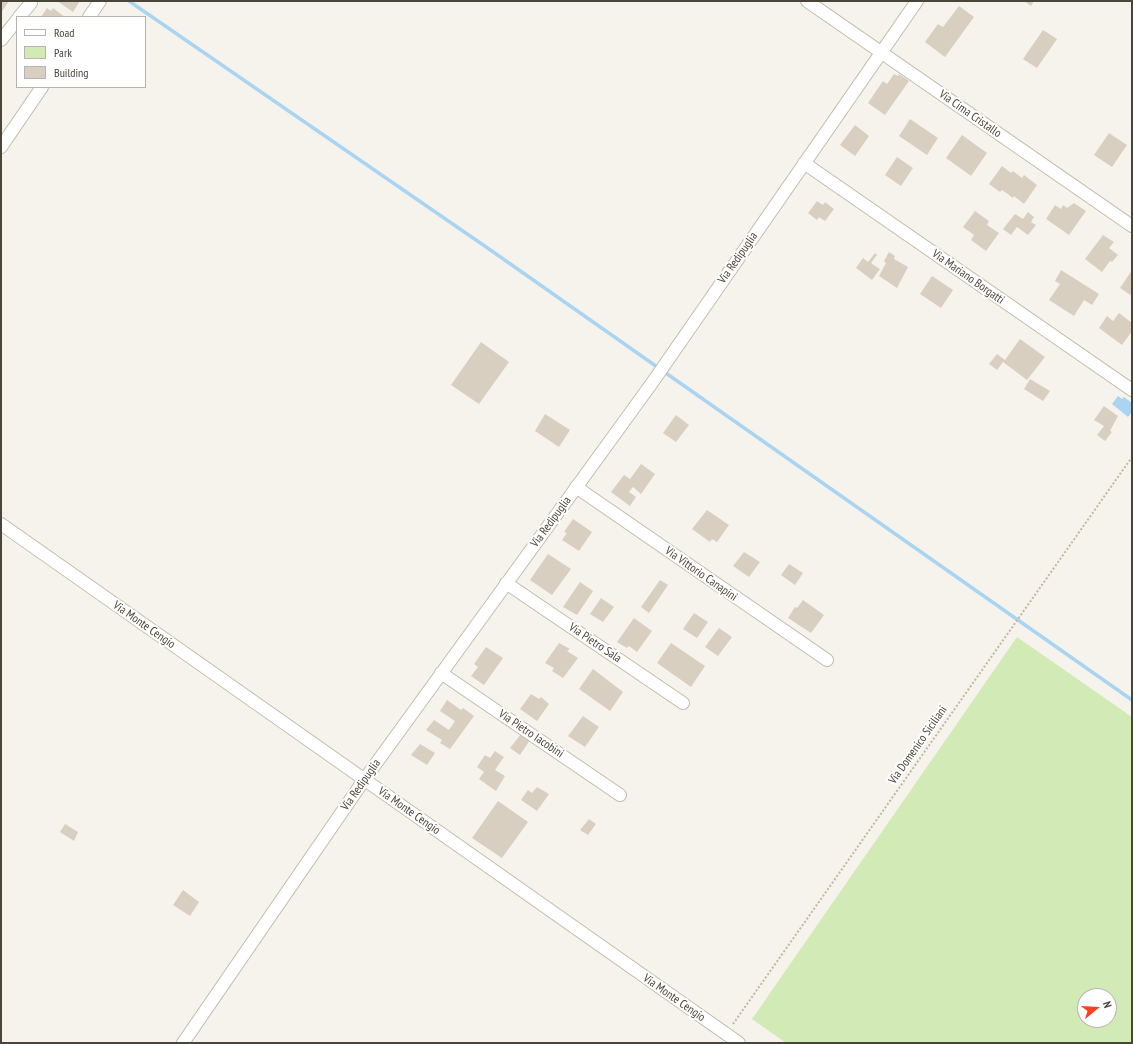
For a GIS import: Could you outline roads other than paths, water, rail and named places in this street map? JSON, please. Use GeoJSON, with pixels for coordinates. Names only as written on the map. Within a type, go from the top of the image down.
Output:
{"type":"FeatureCollection","features":[{"type":"Feature","properties":{"kind":"street"},"geometry":{"type":"LineString","coordinates":[[90,16],[100,1]]}},
{"type":"Feature","properties":{"kind":"street","name":"Via Cima Cristallo"},"geometry":{"type":"LineString","coordinates":[[807,1],[1132,226]]}},
{"type":"Feature","properties":{"kind":"street","name":"Via Redipuglia"},"geometry":{"type":"LineString","coordinates":[[183,1043],[364,780],[652,383],[917,1]]}},
{"type":"Feature","properties":{"kind":"street"},"geometry":{"type":"LineString","coordinates":[[20,16],[31,2]]}},
{"type":"Feature","properties":{"kind":"street"},"geometry":{"type":"LineString","coordinates":[[1,40],[16,21]]}},
{"type":"Feature","properties":{"kind":"street"},"geometry":{"type":"LineString","coordinates":[[1,146],[41,88]]}},
{"type":"Feature","properties":{"kind":"street","name":"Via Mariano Borgatti"},"geometry":{"type":"LineString","coordinates":[[804,163],[1132,390]]}},
{"type":"Feature","properties":{"kind":"street","name":"Via Vittorio Canapini"},"geometry":{"type":"LineString","coordinates":[[576,487],[827,660]]}},
{"type":"Feature","properties":{"kind":"street","name":"Via Monte Cengio"},"geometry":{"type":"LineString","coordinates":[[1,524],[739,1043]]}},
{"type":"Feature","properties":{"kind":"street","name":"Via Pietro Sala"},"geometry":{"type":"LineString","coordinates":[[506,584],[684,703]]}},
{"type":"Feature","properties":{"kind":"street","name":"Via Pietro Iacobini"},"geometry":{"type":"LineString","coordinates":[[441,673],[620,795]]}},
{"type":"Feature","properties":{"kind":"water"},"geometry":{"type":"Polygon","coordinates":[[[1118,396],[1122,399],[1124,397],[1132,403],[1132,412],[1128,417],[1112,404],[1118,396]]]}},
{"type":"Feature","properties":{"kind":"waterway"},"geometry":{"type":"LineString","coordinates":[[129,1],[489,249],[1132,700]]}}]}
